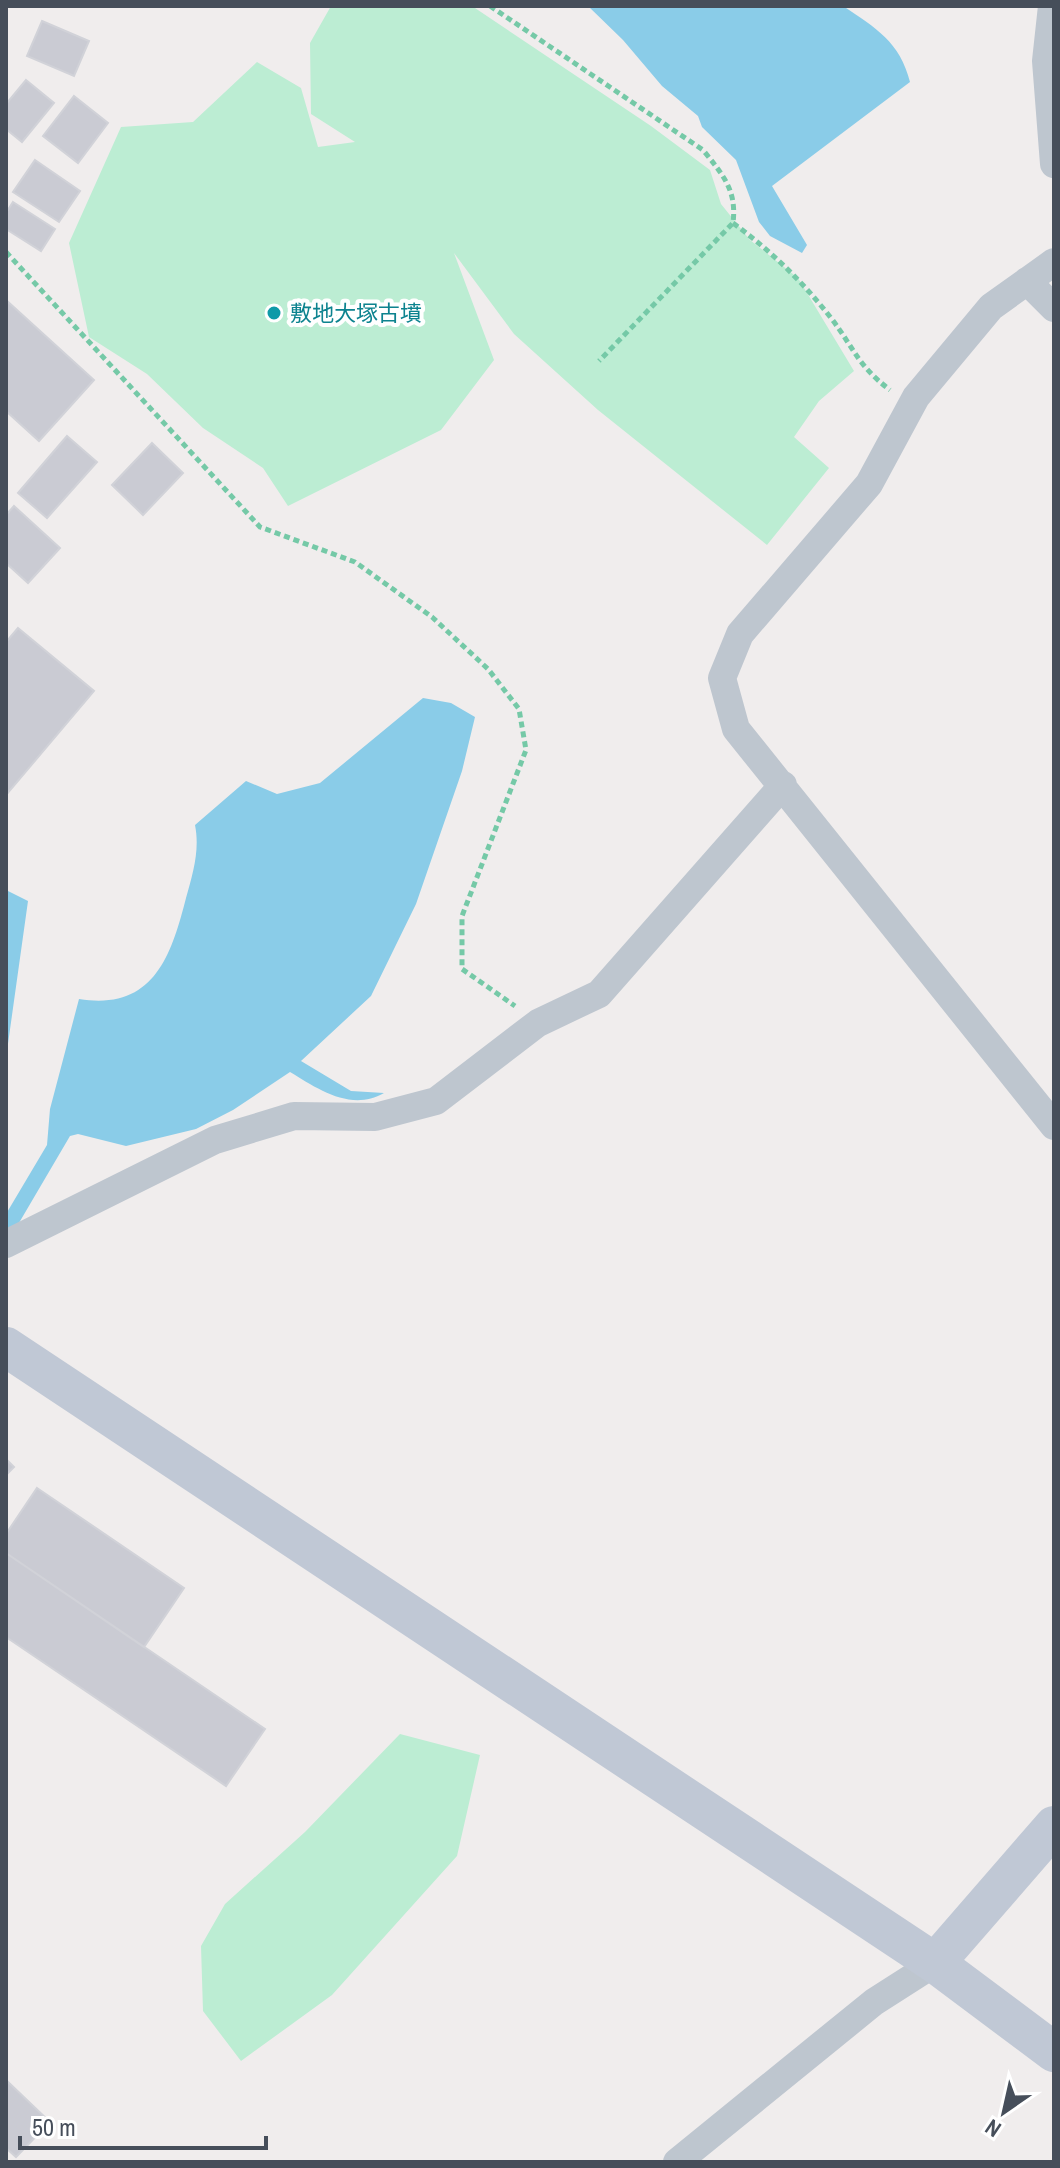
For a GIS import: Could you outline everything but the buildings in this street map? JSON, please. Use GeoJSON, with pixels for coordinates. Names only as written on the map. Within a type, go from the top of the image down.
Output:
{"type":"FeatureCollection","features":[{"type":"Feature","properties":{"kind":"street"},"geometry":{"type":"LineString","coordinates":[[1052,6],[1046,61],[1054,164]]}},
{"type":"Feature","properties":{"kind":"street"},"geometry":{"type":"LineString","coordinates":[[1054,262],[991,307],[911,406],[869,484],[740,634],[722,678],[736,729],[1054,1126]]}},
{"type":"Feature","properties":{"kind":"street"},"geometry":{"type":"LineString","coordinates":[[1027,281],[1054,308]]}},
{"type":"Feature","properties":{"kind":"street"},"geometry":{"type":"LineString","coordinates":[[6,1244],[83,1209],[215,1140],[294,1116],[375,1117],[436,1101],[538,1023],[599,994],[783,785]]}},
{"type":"Feature","properties":{"kind":"street"},"geometry":{"type":"LineString","coordinates":[[6,1347],[935,1963],[1054,2052]]}},
{"type":"Feature","properties":{"kind":"street"},"geometry":{"type":"LineString","coordinates":[[677,2162],[874,2002],[935,1963],[1054,1826]]}},
{"type":"Feature","properties":{"kind":"path"},"geometry":{"type":"LineString","coordinates":[[490,6],[703,150],[724,175],[736,202],[733,223],[599,361]]}},
{"type":"Feature","properties":{"kind":"path"},"geometry":{"type":"LineString","coordinates":[[733,223],[791,271],[833,321],[865,371],[911,406]]}},
{"type":"Feature","properties":{"kind":"path"},"geometry":{"type":"LineString","coordinates":[[6,252],[260,527],[355,562],[432,617],[488,669],[519,709],[526,750],[462,916],[462,969],[538,1023]]}},
{"type":"Feature","properties":{"kind":"green space"},"geometry":{"type":"Polygon","coordinates":[[[331,6],[472,6],[651,126],[710,170],[721,204],[750,240],[798,278],[854,371],[819,401],[794,437],[829,468],[767,545],[598,410],[514,334],[454,253],[494,360],[441,430],[288,506],[263,468],[203,428],[147,374],[89,337],[69,243],[121,127],[193,122],[257,62],[301,88],[318,147],[355,142],[311,114],[310,43],[331,6]]]}},
{"type":"Feature","properties":{"kind":"green space"},"geometry":{"type":"Polygon","coordinates":[[[400,1734],[480,1755],[457,1856],[332,1995],[241,2061],[203,2011],[201,1946],[225,1904],[305,1832],[400,1734]]]}},
{"type":"Feature","properties":{"kind":"water"},"geometry":{"type":"Polygon","coordinates":[[[588,6],[843,6],[876,29],[893,46],[910,82],[772,186],[807,245],[802,253],[770,236],[759,222],[736,160],[702,127],[698,116],[662,86],[623,40],[588,6]]]}},
{"type":"Feature","properties":{"kind":"water"},"geometry":{"type":"Polygon","coordinates":[[[423,698],[451,703],[475,717],[462,771],[416,904],[371,996],[301,1061],[351,1091],[384,1093],[372,1098],[347,1099],[323,1091],[290,1072],[233,1110],[196,1129],[126,1146],[78,1134],[70,1136],[16,1228],[6,1231],[6,1214],[47,1145],[50,1109],[79,999],[104,1001],[125,997],[155,975],[173,940],[191,880],[196,852],[195,825],[246,781],[277,794],[320,783],[423,698]]]}},
{"type":"Feature","properties":{"kind":"water"},"geometry":{"type":"Polygon","coordinates":[[[6,890],[28,901],[6,1058],[6,890]]]}},
{"type":"Feature","properties":{"kind":"place","name":"敷地大塚古墳"},"geometry":{"type":"Point","coordinates":[274,313]}}]}
